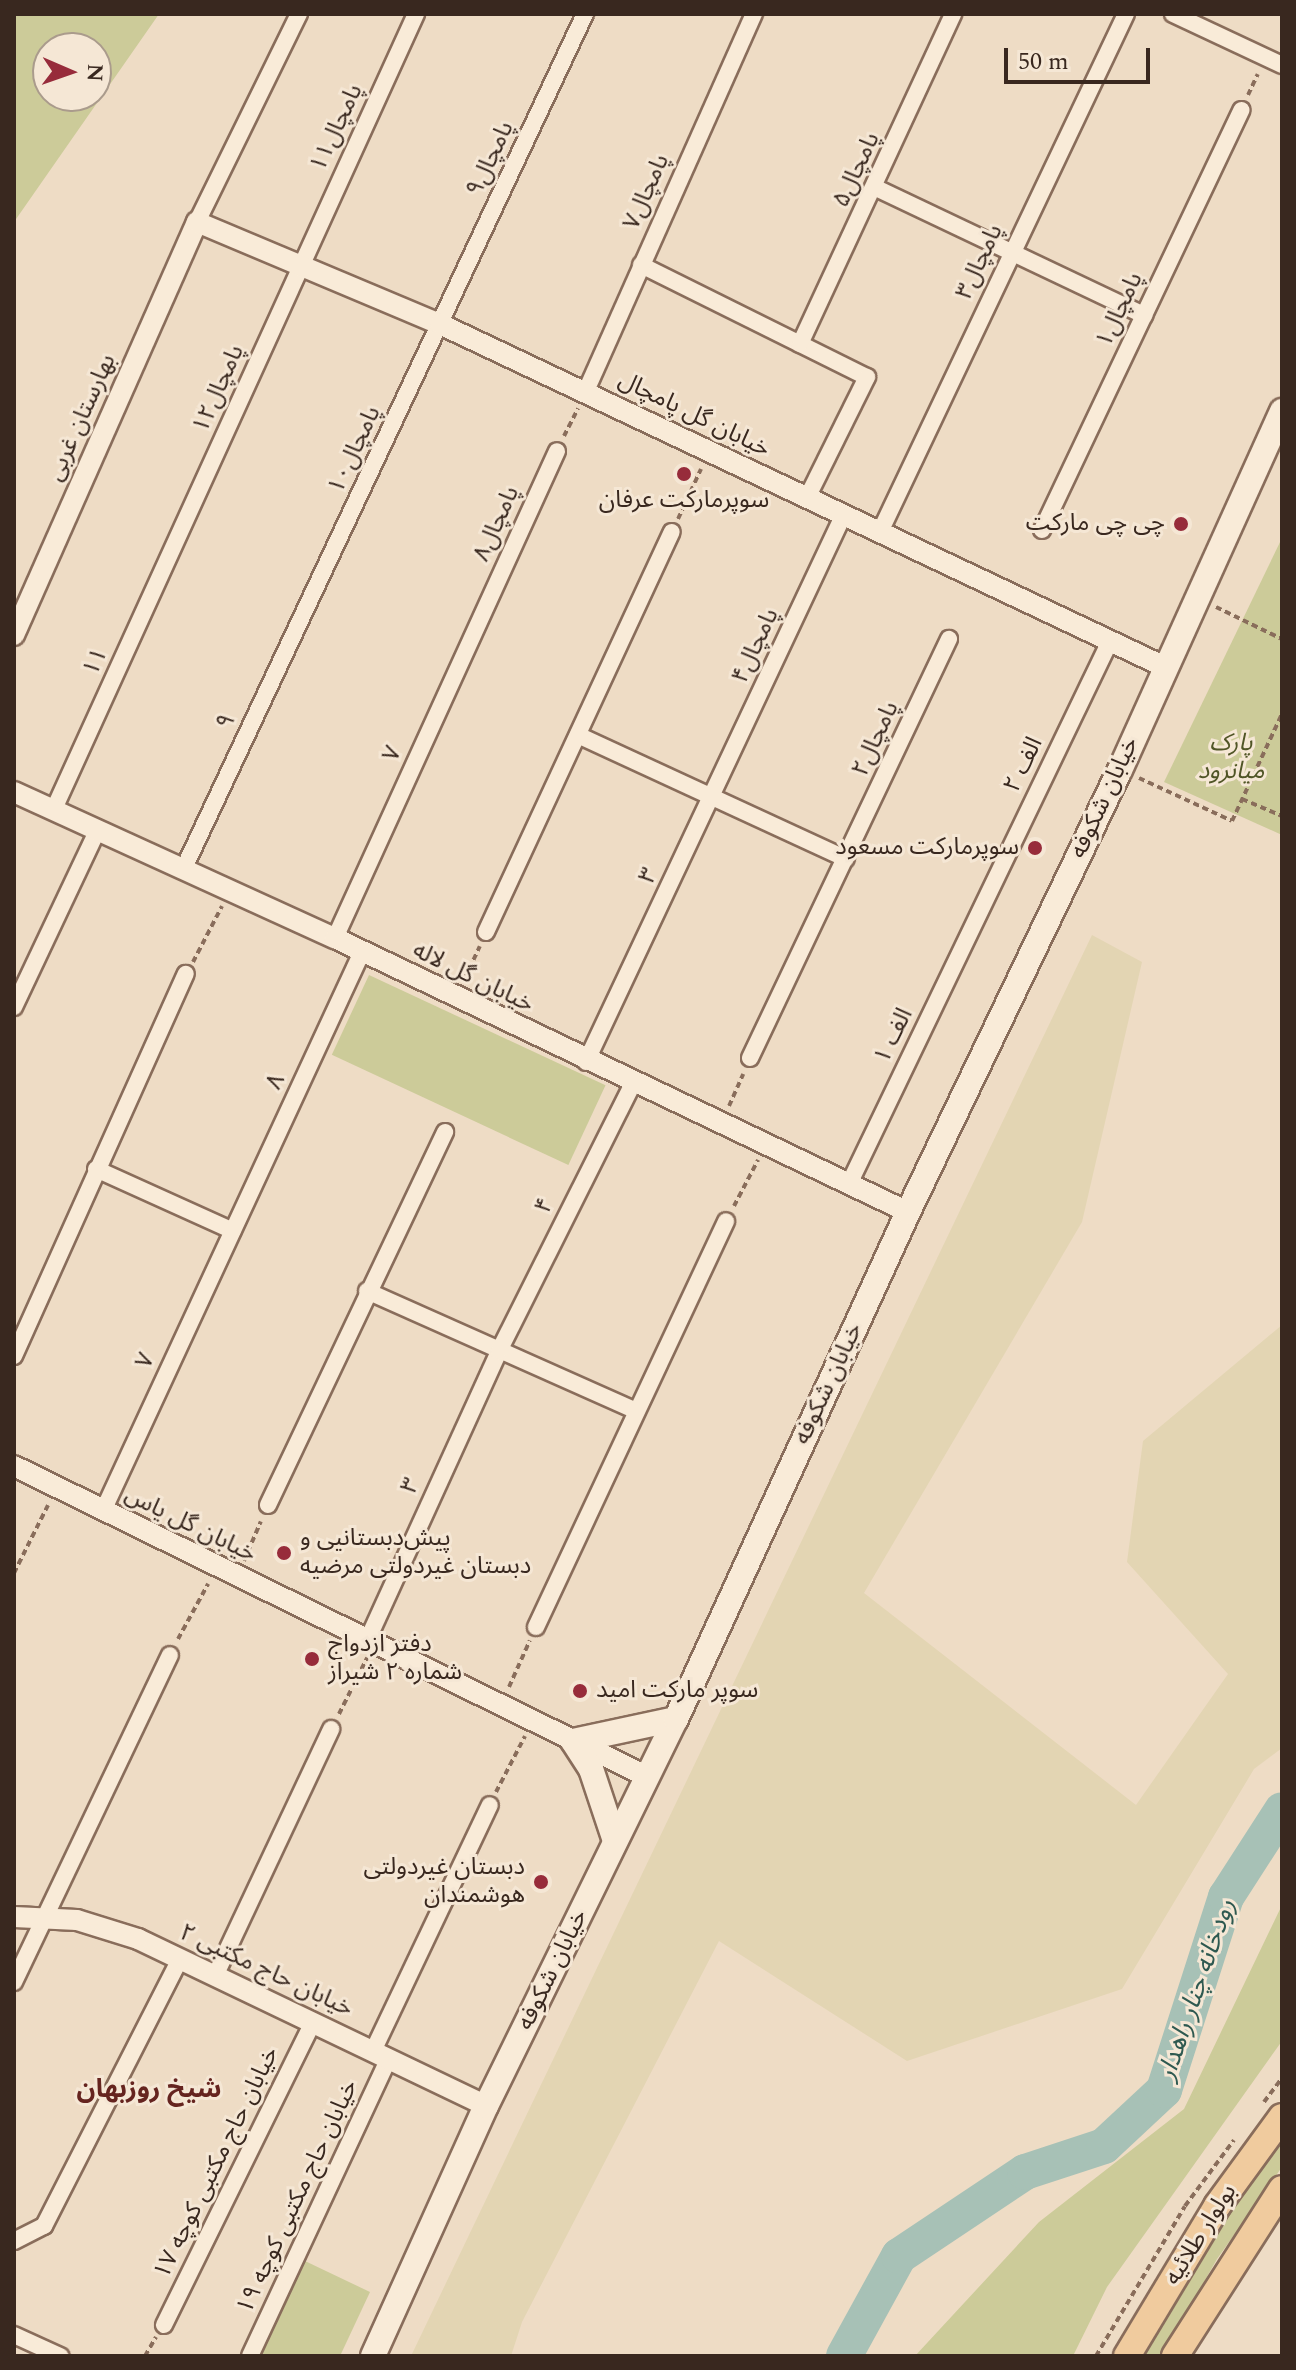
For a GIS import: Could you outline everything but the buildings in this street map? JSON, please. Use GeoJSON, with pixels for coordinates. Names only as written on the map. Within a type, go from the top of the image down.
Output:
{"type":"FeatureCollection","features":[{"type":"Feature","properties":{"kind":"main road","name":"خیابان شکوفه"},"geometry":{"type":"LineString","coordinates":[[373,2356],[486,2106],[676,1719],[908,1212],[1120,770],[1163,666],[1282,411]]}},
{"type":"Feature","properties":{"kind":"main road"},"geometry":{"type":"LineString","coordinates":[[615,1841],[591,1769],[573,1741],[676,1719]]}},
{"type":"Feature","properties":{"kind":"main road","name":"بولوار طلائیه"},"geometry":{"type":"LineString","coordinates":[[1127,2356],[1217,2206],[1282,2117]]}},
{"type":"Feature","properties":{"kind":"main road","name":"بولوار طلائیه"},"geometry":{"type":"LineString","coordinates":[[1175,2356],[1282,2189]]}},
{"type":"Feature","properties":{"kind":"street"},"geometry":{"type":"LineString","coordinates":[[197,222],[299,14]]}},
{"type":"Feature","properties":{"kind":"street","name":"پامچال۱۱"},"geometry":{"type":"LineString","coordinates":[[302,262],[416,14]]}},
{"type":"Feature","properties":{"kind":"street","name":"پامچال۹"},"geometry":{"type":"LineString","coordinates":[[440,324],[585,14]]}},
{"type":"Feature","properties":{"kind":"street","name":"پامچال۷"},"geometry":{"type":"LineString","coordinates":[[586,391],[754,14]]}},
{"type":"Feature","properties":{"kind":"street","name":"پامچال۵"},"geometry":{"type":"LineString","coordinates":[[800,344],[876,188],[953,14]]}},
{"type":"Feature","properties":{"kind":"street","name":"پامچال۳"},"geometry":{"type":"LineString","coordinates":[[880,532],[1126,14]]}},
{"type":"Feature","properties":{"kind":"street"},"geometry":{"type":"LineString","coordinates":[[1173,14],[1274,61]]}},
{"type":"Feature","properties":{"kind":"street","name":"پامچال۱"},"geometry":{"type":"LineString","coordinates":[[1042,530],[1241,110]]}},
{"type":"Feature","properties":{"kind":"street"},"geometry":{"type":"LineString","coordinates":[[876,188],[1010,255],[1144,315]]}},
{"type":"Feature","properties":{"kind":"street","name":"خیابان گل پامچال"},"geometry":{"type":"LineString","coordinates":[[197,222],[302,262],[586,391],[708,452],[1163,666]]}},
{"type":"Feature","properties":{"kind":"street","name":"بهارستان غربی"},"geometry":{"type":"LineString","coordinates":[[14,635],[197,222]]}},
{"type":"Feature","properties":{"kind":"street","name":"پامچال۱۲"},"geometry":{"type":"LineString","coordinates":[[181,535],[302,262]]}},
{"type":"Feature","properties":{"kind":"street"},"geometry":{"type":"LineString","coordinates":[[641,265],[867,377],[807,498]]}},
{"type":"Feature","properties":{"kind":"street","name":"پامچال۱۰"},"geometry":{"type":"LineString","coordinates":[[312,596],[440,324]]}},
{"type":"Feature","properties":{"kind":"street","name":"پامچال۸"},"geometry":{"type":"LineString","coordinates":[[454,677],[557,451]]}},
{"type":"Feature","properties":{"kind":"street","name":"پامچال۴"},"geometry":{"type":"LineString","coordinates":[[713,797],[843,516]]}},
{"type":"Feature","properties":{"kind":"street"},"geometry":{"type":"LineString","coordinates":[[486,932],[672,532]]}},
{"type":"Feature","properties":{"kind":"street","name":"۱۱"},"geometry":{"type":"LineString","coordinates":[[54,809],[181,535]]}},
{"type":"Feature","properties":{"kind":"street","name":"۹"},"geometry":{"type":"LineString","coordinates":[[184,868],[312,596]]}},
{"type":"Feature","properties":{"kind":"street","name":"پامچال۲"},"geometry":{"type":"LineString","coordinates":[[750,1058],[949,639]]}},
{"type":"Feature","properties":{"kind":"street","name":"۲ الف"},"geometry":{"type":"LineString","coordinates":[[980,911],[1111,639]]}},
{"type":"Feature","properties":{"kind":"street","name":"۷"},"geometry":{"type":"LineString","coordinates":[[335,938],[454,677]]}},
{"type":"Feature","properties":{"kind":"street"},"geometry":{"type":"LineString","coordinates":[[578,735],[846,859]]}},
{"type":"Feature","properties":{"kind":"street","name":"خیابان گل لاله"},"geometry":{"type":"LineString","coordinates":[[14,792],[335,938],[586,1062],[850,1182],[908,1212]]}},
{"type":"Feature","properties":{"kind":"street","name":"۳"},"geometry":{"type":"LineString","coordinates":[[586,1062],[713,797]]}},
{"type":"Feature","properties":{"kind":"street"},"geometry":{"type":"LineString","coordinates":[[14,1007],[98,829]]}},
{"type":"Feature","properties":{"kind":"street","name":"۱ الف"},"geometry":{"type":"LineString","coordinates":[[850,1182],[980,911]]}},
{"type":"Feature","properties":{"kind":"street","name":"۸"},"geometry":{"type":"LineString","coordinates":[[233,1231],[362,952]]}},
{"type":"Feature","properties":{"kind":"street"},"geometry":{"type":"LineString","coordinates":[[14,1356],[186,974]]}},
{"type":"Feature","properties":{"kind":"street","name":"۴"},"geometry":{"type":"LineString","coordinates":[[499,1351],[633,1083]]}},
{"type":"Feature","properties":{"kind":"street"},"geometry":{"type":"LineString","coordinates":[[268,1505],[445,1132]]}},
{"type":"Feature","properties":{"kind":"street"},"geometry":{"type":"LineString","coordinates":[[96,1169],[233,1231]]}},
{"type":"Feature","properties":{"kind":"street"},"geometry":{"type":"LineString","coordinates":[[536,1627],[726,1221]]}},
{"type":"Feature","properties":{"kind":"street","name":"۷"},"geometry":{"type":"LineString","coordinates":[[103,1511],[233,1231]]}},
{"type":"Feature","properties":{"kind":"street"},"geometry":{"type":"LineString","coordinates":[[367,1291],[636,1411]]}},
{"type":"Feature","properties":{"kind":"street","name":"۳"},"geometry":{"type":"LineString","coordinates":[[370,1643],[499,1351]]}},
{"type":"Feature","properties":{"kind":"street","name":"خیابان گل یاس"},"geometry":{"type":"LineString","coordinates":[[14,1466],[499,1707],[646,1776]]}},
{"type":"Feature","properties":{"kind":"street"},"geometry":{"type":"LineString","coordinates":[[14,1982],[170,1655]]}},
{"type":"Feature","properties":{"kind":"street"},"geometry":{"type":"LineString","coordinates":[[215,1976],[331,1729]]}},
{"type":"Feature","properties":{"kind":"street","name":"خیابان حاج مکتبی کوچه ۱۹"},"geometry":{"type":"LineString","coordinates":[[250,2356],[490,1805]]}},
{"type":"Feature","properties":{"kind":"street","name":"خیابان حاج مکتبی ۲"},"geometry":{"type":"LineString","coordinates":[[14,1917],[48,1916],[138,1939],[486,2106]]}},
{"type":"Feature","properties":{"kind":"street"},"geometry":{"type":"LineString","coordinates":[[14,2241],[44,2226],[180,1959]]}},
{"type":"Feature","properties":{"kind":"street","name":"خیابان حاج مکتبی کوچه ۱۷"},"geometry":{"type":"LineString","coordinates":[[164,2325],[313,2022]]}},
{"type":"Feature","properties":{"kind":"street"},"geometry":{"type":"LineString","coordinates":[[14,2335],[60,2356]]}},
{"type":"Feature","properties":{"kind":"path"},"geometry":{"type":"LineString","coordinates":[[1241,110],[1274,61]]}},
{"type":"Feature","properties":{"kind":"path"},"geometry":{"type":"LineString","coordinates":[[557,451],[586,391]]}},
{"type":"Feature","properties":{"kind":"path"},"geometry":{"type":"LineString","coordinates":[[672,532],[708,452]]}},
{"type":"Feature","properties":{"kind":"path"},"geometry":{"type":"LineString","coordinates":[[1196,597],[1282,639]]}},
{"type":"Feature","properties":{"kind":"path"},"geometry":{"type":"LineString","coordinates":[[1120,770],[1232,821],[1282,714]]}},
{"type":"Feature","properties":{"kind":"path"},"geometry":{"type":"LineString","coordinates":[[1242,799],[1282,816]]}},
{"type":"Feature","properties":{"kind":"path"},"geometry":{"type":"LineString","coordinates":[[186,974],[230,889]]}},
{"type":"Feature","properties":{"kind":"path"},"geometry":{"type":"LineString","coordinates":[[456,998],[486,932]]}},
{"type":"Feature","properties":{"kind":"path"},"geometry":{"type":"LineString","coordinates":[[722,1123],[750,1058]]}},
{"type":"Feature","properties":{"kind":"path"},"geometry":{"type":"LineString","coordinates":[[726,1221],[766,1144]]}},
{"type":"Feature","properties":{"kind":"path"},"geometry":{"type":"LineString","coordinates":[[14,1573],[57,1489]]}},
{"type":"Feature","properties":{"kind":"path"},"geometry":{"type":"LineString","coordinates":[[237,1578],[268,1505]]}},
{"type":"Feature","properties":{"kind":"path"},"geometry":{"type":"LineString","coordinates":[[170,1655],[217,1567]]}},
{"type":"Feature","properties":{"kind":"path"},"geometry":{"type":"LineString","coordinates":[[499,1707],[536,1627]]}},
{"type":"Feature","properties":{"kind":"path"},"geometry":{"type":"LineString","coordinates":[[331,1729],[370,1643]]}},
{"type":"Feature","properties":{"kind":"path"},"geometry":{"type":"LineString","coordinates":[[490,1805],[532,1723]]}},
{"type":"Feature","properties":{"kind":"shaded area"},"geometry":{"type":"Polygon","coordinates":[[[1092,935],[1142,962],[1082,1222],[864,1593],[1136,1805],[1228,1674],[1127,1562],[1143,1441],[1282,1325],[1282,1748],[1254,1769],[1122,1989],[907,2061],[719,1941],[522,2322],[511,2356],[411,2356],[1092,935]]]}},
{"type":"Feature","properties":{"kind":"green space"},"geometry":{"type":"Polygon","coordinates":[[[14,14],[159,14],[112,81],[112,32],[32,32],[32,112],[91,112],[14,222],[14,14]]]}},
{"type":"Feature","properties":{"kind":"green space","name":"پارک میانرود"},"geometry":{"type":"Polygon","coordinates":[[[1282,538],[1282,835],[1164,782],[1282,538]]]}},
{"type":"Feature","properties":{"kind":"green space"},"geometry":{"type":"Polygon","coordinates":[[[369,975],[606,1085],[568,1165],[332,1055],[369,975]]]}},
{"type":"Feature","properties":{"kind":"green space"},"geometry":{"type":"Polygon","coordinates":[[[1282,1905],[1282,2041],[1107,2287],[1073,2356],[915,2356],[1039,2222],[1184,2109],[1282,1905]]]}},
{"type":"Feature","properties":{"kind":"green space"},"geometry":{"type":"Polygon","coordinates":[[[1282,2133],[1282,2167],[1217,2259],[1162,2356],[1139,2356],[1236,2195],[1282,2133]]]}},
{"type":"Feature","properties":{"kind":"green space"},"geometry":{"type":"Polygon","coordinates":[[[305,2261],[370,2292],[340,2356],[260,2356],[305,2261]]]}},
{"type":"Feature","properties":{"kind":"waterway","name":"رودخانه چنار راهدار"},"geometry":{"type":"LineString","coordinates":[[844,2356],[899,2256],[1025,2172],[1104,2146],[1164,2090],[1226,1897],[1282,1810]]}},
{"type":"Feature","properties":{"kind":"place","name":"سوپرمارکت عرفان"},"geometry":{"type":"Point","coordinates":[684,474]}},
{"type":"Feature","properties":{"kind":"place","name":"چی چی مارکت"},"geometry":{"type":"Point","coordinates":[1181,524]}},
{"type":"Feature","properties":{"kind":"place","name":"سوپرمارکت مسعود"},"geometry":{"type":"Point","coordinates":[1035,848]}},
{"type":"Feature","properties":{"kind":"place","name":"پیش‌دبستانیی و دبستان غیردولتی مرضیه"},"geometry":{"type":"Point","coordinates":[284,1553]}},
{"type":"Feature","properties":{"kind":"place","name":"دفتر ازدواج شماره ۲ شیراز"},"geometry":{"type":"Point","coordinates":[312,1659]}},
{"type":"Feature","properties":{"kind":"place","name":"سوپر مارکت امید"},"geometry":{"type":"Point","coordinates":[580,1691]}},
{"type":"Feature","properties":{"kind":"place","name":"دبستان غیردولتی هوشمندان"},"geometry":{"type":"Point","coordinates":[541,1882]}},
{"type":"Feature","properties":{"kind":"district","name":"شیخ روزبهان"},"geometry":{"type":"Point","coordinates":[149,2090]}}]}
